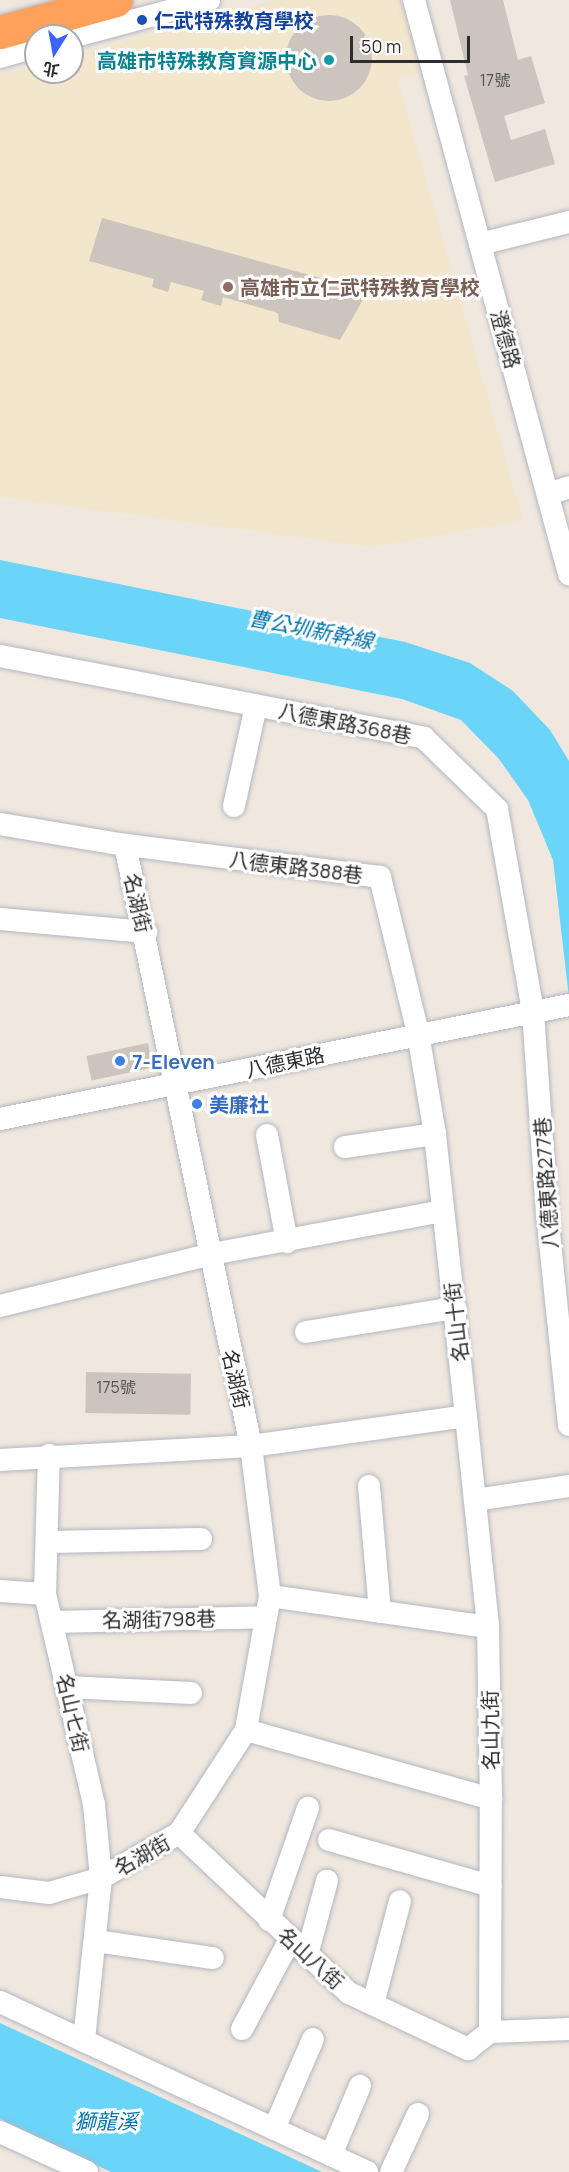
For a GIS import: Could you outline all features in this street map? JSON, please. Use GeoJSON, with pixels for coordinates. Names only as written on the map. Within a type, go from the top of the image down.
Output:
{"type":"FeatureCollection","features":[{"type":"Feature","properties":{"kind":"highway"},"geometry":{"type":"LineString","coordinates":[[0,32],[116,0]]}},
{"type":"Feature","properties":{"kind":"street"},"geometry":{"type":"LineString","coordinates":[[84,34],[209,0]]}},
{"type":"Feature","properties":{"kind":"street","name":"澄德路"},"geometry":{"type":"LineString","coordinates":[[414,0],[480,244],[558,490],[569,574]]}},
{"type":"Feature","properties":{"kind":"street"},"geometry":{"type":"LineString","coordinates":[[0,57],[24,50]]}},
{"type":"Feature","properties":{"kind":"street"},"geometry":{"type":"LineString","coordinates":[[480,244],[569,222]]}},
{"type":"Feature","properties":{"kind":"street","name":"八德東路368巷"},"geometry":{"type":"LineString","coordinates":[[0,656],[424,738],[497,809],[533,1012]]}},
{"type":"Feature","properties":{"kind":"street"},"geometry":{"type":"LineString","coordinates":[[234,806],[256,705]]}},
{"type":"Feature","properties":{"kind":"street","name":"名湖街"},"geometry":{"type":"LineString","coordinates":[[0,824],[125,845],[146,932],[207,1255],[251,1446],[268,1606],[246,1730],[179,1833],[101,1878],[49,1893],[0,1887]]}},
{"type":"Feature","properties":{"kind":"street","name":"八德東路388巷"},"geometry":{"type":"LineString","coordinates":[[125,845],[380,877],[418,1034]]}},
{"type":"Feature","properties":{"kind":"street"},"geometry":{"type":"LineString","coordinates":[[0,920],[146,932]]}},
{"type":"Feature","properties":{"kind":"street","name":"八德東路"},"geometry":{"type":"LineString","coordinates":[[0,1119],[175,1086],[418,1034],[565,1006]]}},
{"type":"Feature","properties":{"kind":"street","name":"八德東路277巷"},"geometry":{"type":"LineString","coordinates":[[533,1012],[547,1213],[569,1425]]}},
{"type":"Feature","properties":{"kind":"street","name":"名山十街"},"geometry":{"type":"LineString","coordinates":[[418,1034],[435,1134],[441,1211],[455,1308],[475,1500]]}},
{"type":"Feature","properties":{"kind":"street"},"geometry":{"type":"LineString","coordinates":[[345,1147],[435,1134]]}},
{"type":"Feature","properties":{"kind":"street"},"geometry":{"type":"LineString","coordinates":[[267,1135],[287,1242]]}},
{"type":"Feature","properties":{"kind":"street"},"geometry":{"type":"LineString","coordinates":[[0,1306],[207,1255],[287,1242],[441,1211]]}},
{"type":"Feature","properties":{"kind":"street"},"geometry":{"type":"LineString","coordinates":[[306,1332],[455,1308]]}},
{"type":"Feature","properties":{"kind":"street"},"geometry":{"type":"LineString","coordinates":[[0,1460],[49,1455],[251,1446],[466,1416]]}},
{"type":"Feature","properties":{"kind":"street","name":"名山七街"},"geometry":{"type":"LineString","coordinates":[[49,1455],[45,1594],[94,1804],[101,1878],[84,2041]]}},
{"type":"Feature","properties":{"kind":"street"},"geometry":{"type":"LineString","coordinates":[[369,1486],[380,1612]]}},
{"type":"Feature","properties":{"kind":"street"},"geometry":{"type":"LineString","coordinates":[[475,1500],[569,1486]]}},
{"type":"Feature","properties":{"kind":"street","name":"名山九街"},"geometry":{"type":"LineString","coordinates":[[246,1730],[491,1799],[488,1627],[475,1500]]}},
{"type":"Feature","properties":{"kind":"street"},"geometry":{"type":"LineString","coordinates":[[46,1542],[201,1539]]}},
{"type":"Feature","properties":{"kind":"street"},"geometry":{"type":"LineString","coordinates":[[0,1592],[45,1594]]}},
{"type":"Feature","properties":{"kind":"street"},"geometry":{"type":"LineString","coordinates":[[268,1606],[380,1612],[488,1627]]}},
{"type":"Feature","properties":{"kind":"street","name":"名湖街798巷"},"geometry":{"type":"LineString","coordinates":[[52,1622],[268,1606]]}},
{"type":"Feature","properties":{"kind":"street"},"geometry":{"type":"LineString","coordinates":[[67,1687],[191,1693]]}},
{"type":"Feature","properties":{"kind":"street"},"geometry":{"type":"LineString","coordinates":[[491,1799],[490,2032],[569,2029]]}},
{"type":"Feature","properties":{"kind":"street"},"geometry":{"type":"LineString","coordinates":[[269,1920],[308,1808]]}},
{"type":"Feature","properties":{"kind":"street","name":"名山八街"},"geometry":{"type":"LineString","coordinates":[[179,1833],[269,1920],[350,1993],[468,2049],[490,2032]]}},
{"type":"Feature","properties":{"kind":"street"},"geometry":{"type":"LineString","coordinates":[[329,1840],[491,1886]]}},
{"type":"Feature","properties":{"kind":"street"},"geometry":{"type":"LineString","coordinates":[[242,2029],[299,1948],[327,1881]]}},
{"type":"Feature","properties":{"kind":"street"},"geometry":{"type":"LineString","coordinates":[[373,2004],[400,1901]]}},
{"type":"Feature","properties":{"kind":"street"},"geometry":{"type":"LineString","coordinates":[[96,1941],[213,1958]]}},
{"type":"Feature","properties":{"kind":"street"},"geometry":{"type":"LineString","coordinates":[[0,2002],[367,2172]]}},
{"type":"Feature","properties":{"kind":"street"},"geometry":{"type":"LineString","coordinates":[[274,2129],[313,2040]]}},
{"type":"Feature","properties":{"kind":"street"},"geometry":{"type":"LineString","coordinates":[[330,2155],[360,2086]]}},
{"type":"Feature","properties":{"kind":"street"},"geometry":{"type":"LineString","coordinates":[[391,2172],[418,2114]]}},
{"type":"Feature","properties":{"kind":"street"},"geometry":{"type":"LineString","coordinates":[[0,2132],[87,2172]]}},
{"type":"Feature","properties":{"kind":"shaded area","name":"高雄市立仁武特殊教育學校"},"geometry":{"type":"Polygon","coordinates":[[[275,0],[401,0],[420,74],[397,78],[523,520],[373,547],[0,497],[0,76],[24,69],[24,84],[84,84],[84,53],[275,0]]]}},
{"type":"Feature","properties":{"kind":"water","name":"曹公圳新幹線"},"geometry":{"type":"Polygon","coordinates":[[[0,560],[405,642],[470,663],[513,691],[550,730],[569,761],[569,998],[553,860],[528,800],[499,759],[461,720],[402,699],[0,618],[0,560]]]}},
{"type":"Feature","properties":{"kind":"water","name":"獅龍溪"},"geometry":{"type":"Polygon","coordinates":[[[0,2023],[322,2172],[111,2172],[0,2119],[0,2023]]]}},
{"type":"Feature","properties":{"kind":"building"},"geometry":{"type":"Polygon","coordinates":[[[450,0],[503,0],[518,60],[531,56],[545,103],[504,116],[511,140],[545,129],[555,164],[495,182],[464,76],[468,75],[450,0]]]}},
{"type":"Feature","properties":{"kind":"building","name":"高雄市特殊教育資源中心"},"geometry":{"type":"Polygon","coordinates":[[[321,15],[337,15],[360,27],[369,41],[372,58],[369,75],[360,89],[337,101],[321,101],[305,94],[293,82],[286,66],[286,50],[293,34],[305,22],[321,15]]]}},
{"type":"Feature","properties":{"kind":"building"},"geometry":{"type":"Polygon","coordinates":[[[102,218],[368,291],[340,340],[279,322],[278,313],[223,297],[221,306],[201,300],[204,291],[171,282],[168,292],[152,287],[154,279],[89,261],[102,218]]]}},
{"type":"Feature","properties":{"kind":"building","name":"7-Eleven"},"geometry":{"type":"Polygon","coordinates":[[[148,1043],[153,1067],[92,1081],[86,1056],[148,1043]]]}},
{"type":"Feature","properties":{"kind":"building"},"geometry":{"type":"Polygon","coordinates":[[[86,1372],[191,1374],[190,1415],[85,1413],[86,1372]]]}},
{"type":"Feature","properties":{"kind":"place","name":"仁武特殊教育學校"},"geometry":{"type":"Point","coordinates":[142,20]}},
{"type":"Feature","properties":{"kind":"place","name":"高雄市特殊教育資源中心"},"geometry":{"type":"Point","coordinates":[329,60]}},
{"type":"Feature","properties":{"kind":"place","name":"高雄市立仁武特殊教育學校"},"geometry":{"type":"Point","coordinates":[228,287]}},
{"type":"Feature","properties":{"kind":"place","name":"7-Eleven"},"geometry":{"type":"Point","coordinates":[120,1061]}},
{"type":"Feature","properties":{"kind":"place","name":"美廉社"},"geometry":{"type":"Point","coordinates":[197,1104]}}]}
